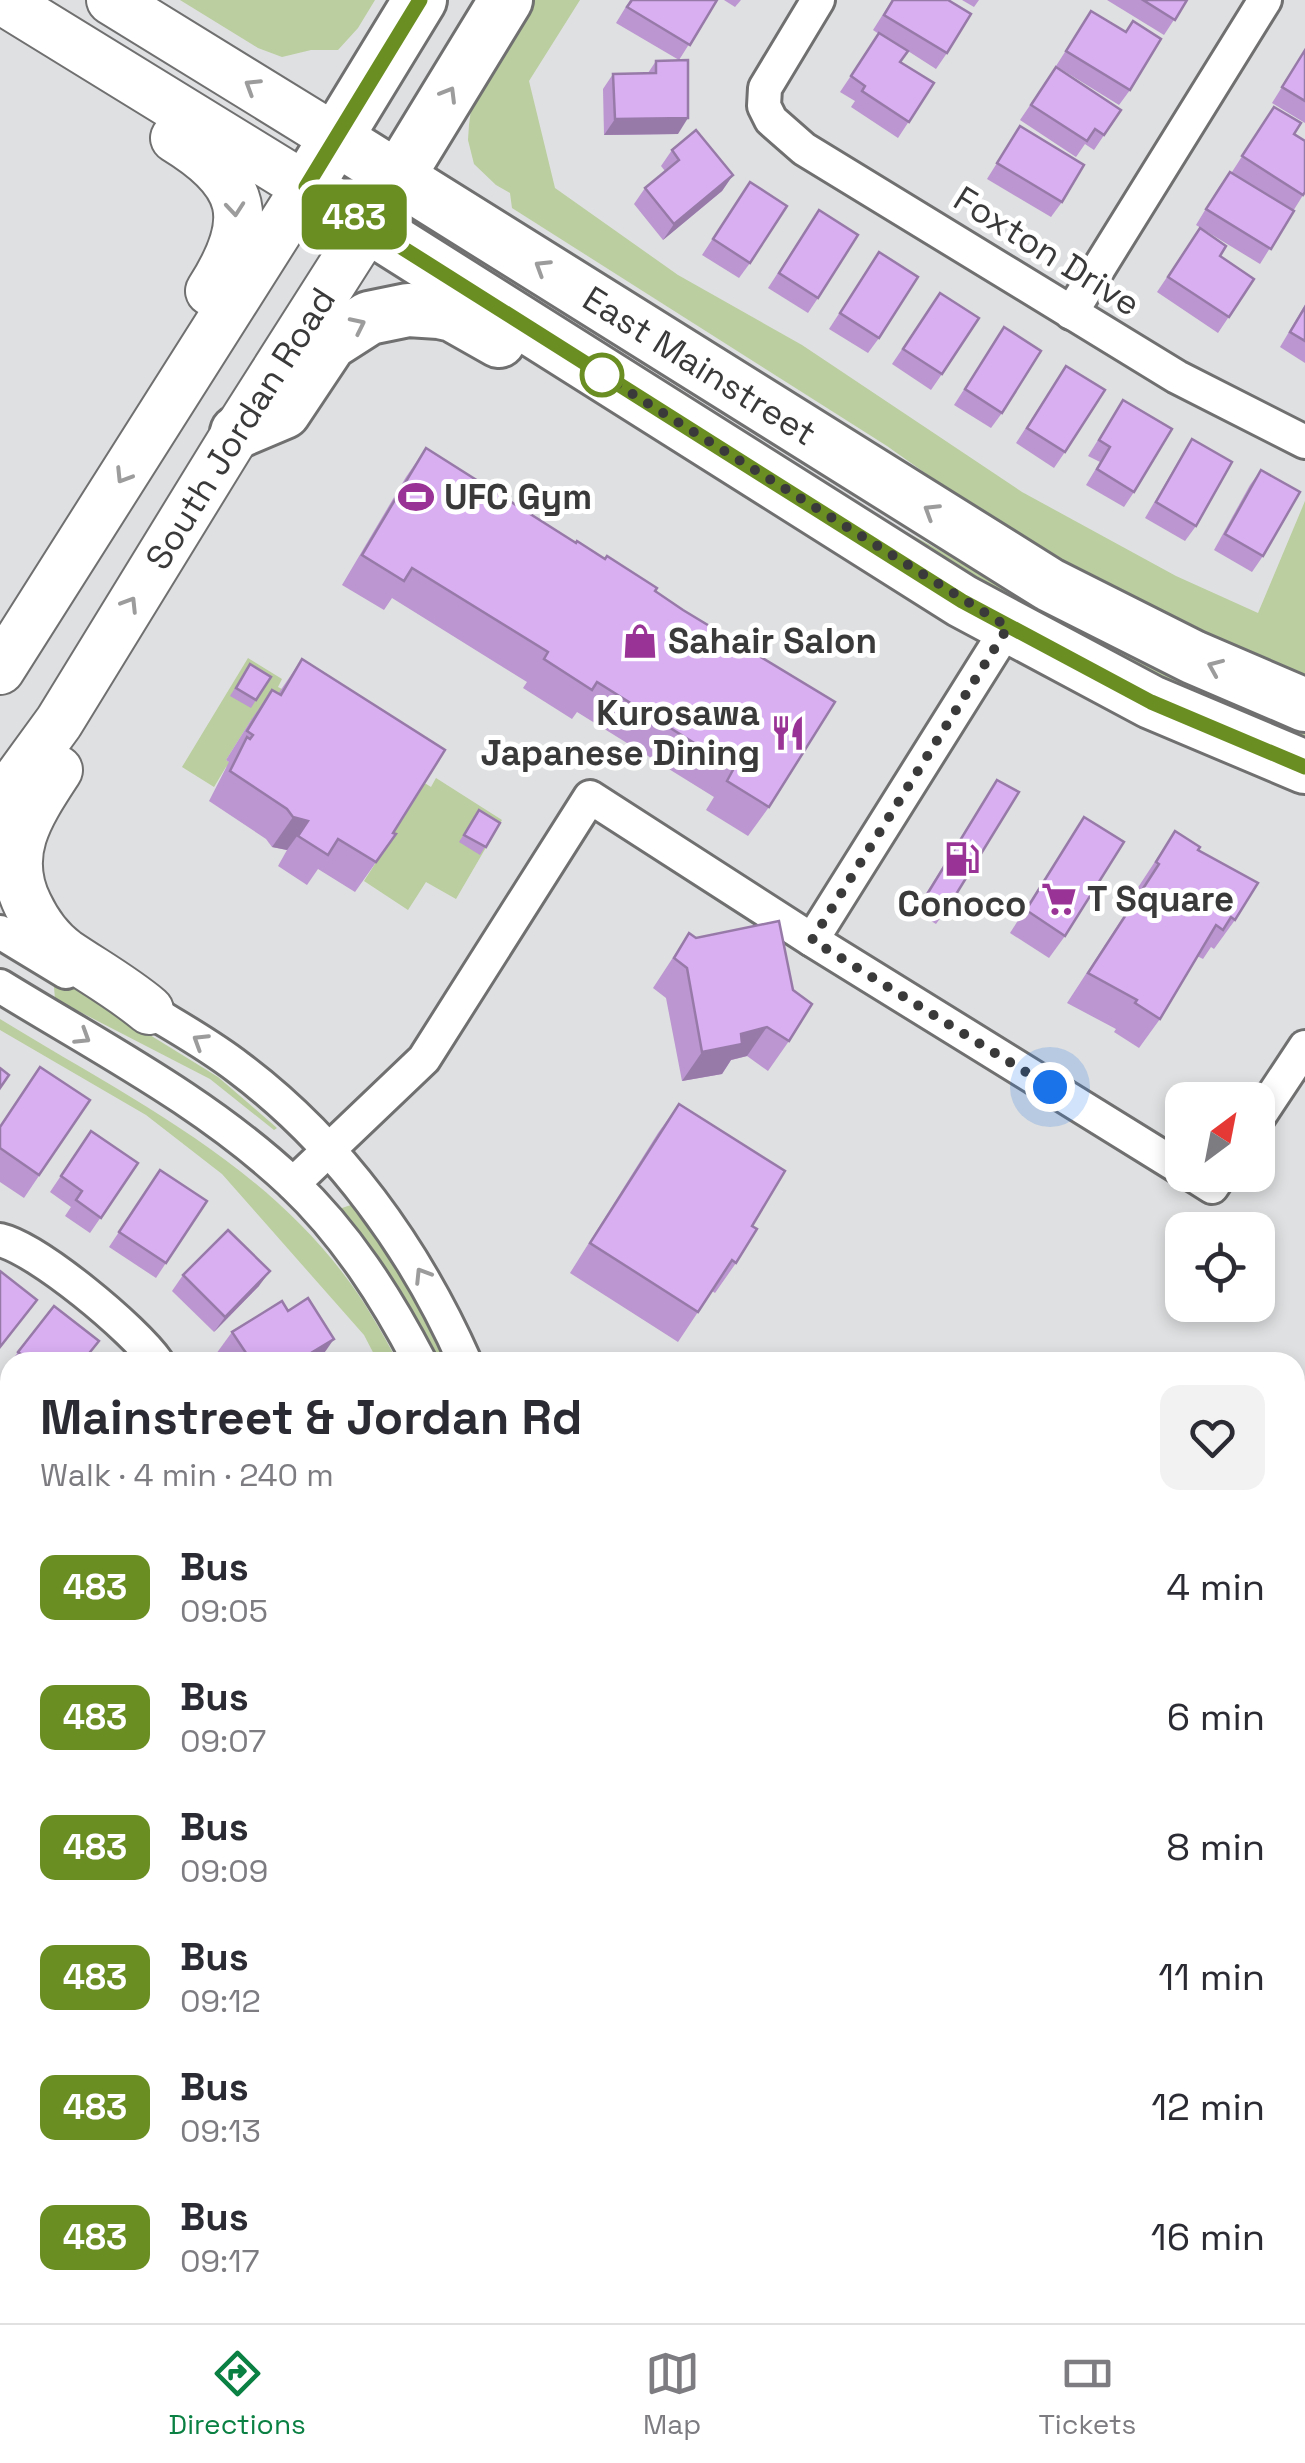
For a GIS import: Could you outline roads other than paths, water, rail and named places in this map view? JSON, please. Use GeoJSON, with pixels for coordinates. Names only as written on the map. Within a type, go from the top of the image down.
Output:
{"type":"FeatureCollection","features":[{"type":"Feature","properties":{"kind":"main road","name":"East Mainstreet"},"geometry":{"type":"LineString","coordinates":[[2,0],[1008,627],[1151,702],[1305,767]]}},
{"type":"Feature","properties":{"kind":"main road","name":"East Mainstreet"},"geometry":{"type":"LineString","coordinates":[[111,0],[1050,585],[1193,658],[1305,705]]}},
{"type":"Feature","properties":{"kind":"main road","name":"South Jordan Road"},"geometry":{"type":"LineString","coordinates":[[0,670],[420,0]]}},
{"type":"Feature","properties":{"kind":"main road","name":"South Jordan Road"},"geometry":{"type":"LineString","coordinates":[[0,803],[50,736],[506,0]]}},
{"type":"Feature","properties":{"kind":"main road"},"geometry":{"type":"LineString","coordinates":[[0,26],[6,34],[209,160],[222,172],[235,194],[235,238],[217,280],[155,381],[150,432]]}},
{"type":"Feature","properties":{"kind":"main road"},"geometry":{"type":"LineString","coordinates":[[237,432],[284,412],[310,369],[343,332],[369,318],[408,310],[453,314],[565,382],[640,398]]}},
{"type":"Feature","properties":{"kind":"main road"},"geometry":{"type":"LineString","coordinates":[[86,676],[76,742],[21,832],[16,852],[17,876],[24,899],[49,938],[149,1010]]}},
{"type":"Feature","properties":{"kind":"street","name":"Foxton Drive"},"geometry":{"type":"LineString","coordinates":[[818,0],[765,88],[764,106],[771,120],[804,149],[1176,376],[1305,442]]}},
{"type":"Feature","properties":{"kind":"street"},"geometry":{"type":"LineString","coordinates":[[1071,312],[1265,0]]}},
{"type":"Feature","properties":{"kind":"street"},"geometry":{"type":"LineString","coordinates":[[812,940],[1008,627]]}},
{"type":"Feature","properties":{"kind":"street"},"geometry":{"type":"LineString","coordinates":[[293,1184],[406,1078],[434,1046],[590,797],[1165,1158]]}},
{"type":"Feature","properties":{"kind":"street"},"geometry":{"type":"LineString","coordinates":[[0,932],[116,1000],[149,1010],[241,1069],[328,1150],[407,1251],[444,1313],[461,1352]]}},
{"type":"Feature","properties":{"kind":"street"},"geometry":{"type":"LineString","coordinates":[[0,986],[181,1097],[293,1184],[363,1266],[414,1352]]}},
{"type":"Feature","properties":{"kind":"street"},"geometry":{"type":"LineString","coordinates":[[1275,1092],[1305,1047]]}},
{"type":"Feature","properties":{"kind":"street"},"geometry":{"type":"LineString","coordinates":[[0,1240],[30,1253],[128,1329],[148,1352]]}},
{"type":"Feature","properties":{"kind":"place","name":"UFC Gym"},"geometry":{"type":"Point","coordinates":[416,497]}},
{"type":"Feature","properties":{"kind":"place","name":"Sahair Salon"},"geometry":{"type":"Point","coordinates":[640,641]}},
{"type":"Feature","properties":{"kind":"place","name":"Kurosawa Japanese Dining"},"geometry":{"type":"Point","coordinates":[788,733]}},
{"type":"Feature","properties":{"kind":"place","name":"Conoco"},"geometry":{"type":"Point","coordinates":[962,859]}},
{"type":"Feature","properties":{"kind":"place","name":"T Square"},"geometry":{"type":"Point","coordinates":[1059,899]}}]}
